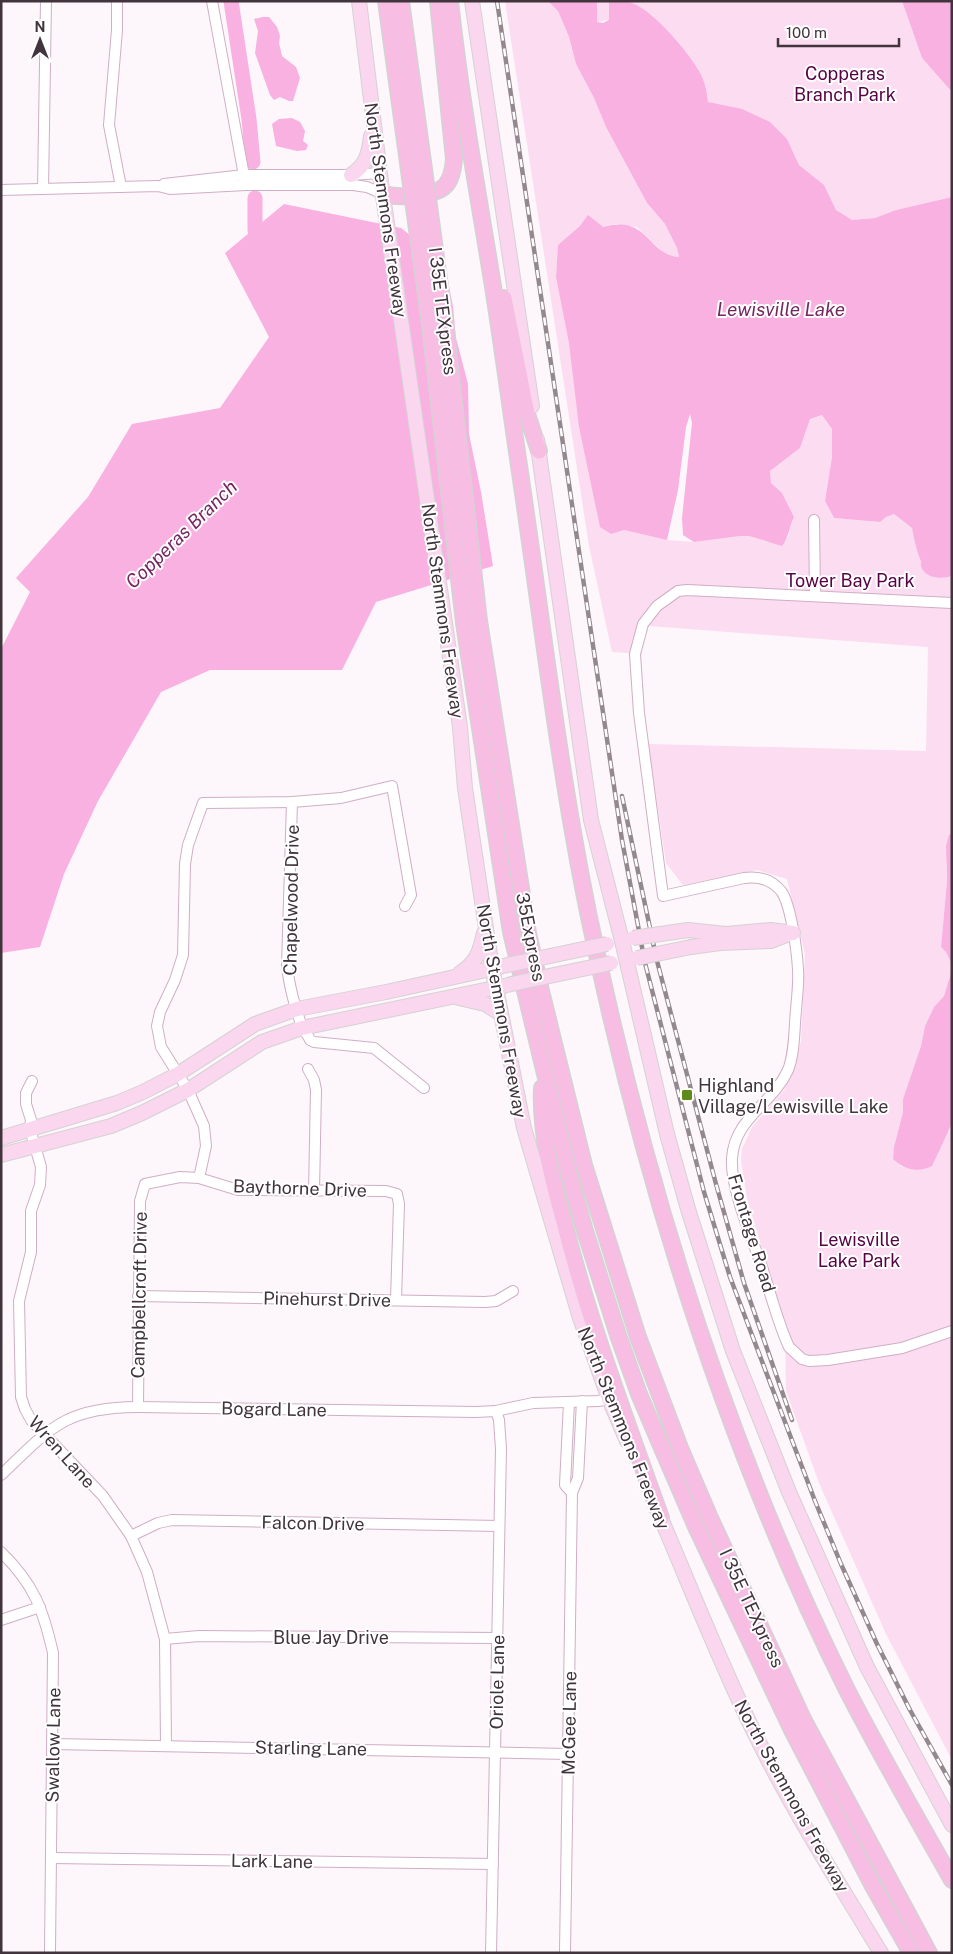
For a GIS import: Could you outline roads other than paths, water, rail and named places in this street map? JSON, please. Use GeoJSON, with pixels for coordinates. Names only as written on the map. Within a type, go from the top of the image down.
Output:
{"type":"FeatureCollection","features":[{"type":"Feature","properties":{"kind":"highway","name":"North Stemmons Freeway"},"geometry":{"type":"LineString","coordinates":[[386,1],[472,622],[511,932],[543,1071],[585,1231],[639,1394],[697,1529],[790,1728],[873,1886],[911,1953]]}},
{"type":"Feature","properties":{"kind":"highway","name":"I 35E TEXpress"},"geometry":{"type":"LineString","coordinates":[[401,1],[446,333],[472,622]]}},
{"type":"Feature","properties":{"kind":"highway"},"geometry":{"type":"LineString","coordinates":[[383,194],[400,197],[434,194],[445,187],[451,175],[453,152],[438,1]]}},
{"type":"Feature","properties":{"kind":"highway"},"geometry":{"type":"LineString","coordinates":[[450,1],[472,161],[492,280],[572,824],[604,986],[648,1161],[698,1324],[720,1388],[740,1444],[786,1556],[848,1691],[952,1880]]}},
{"type":"Feature","properties":{"kind":"highway"},"geometry":{"type":"LineString","coordinates":[[492,280],[504,298],[527,414],[539,451]]}},
{"type":"Feature","properties":{"kind":"highway","name":"35Express"},"geometry":{"type":"LineString","coordinates":[[472,622],[528,933],[569,1108],[609,1248]]}},
{"type":"Feature","properties":{"kind":"highway"},"geometry":{"type":"LineString","coordinates":[[543,1071],[541,1113],[556,1191],[576,1268],[660,1518]]}},
{"type":"Feature","properties":{"kind":"highway","name":"I 35E TEXpress"},"geometry":{"type":"LineString","coordinates":[[609,1248],[658,1391],[710,1518],[803,1719],[928,1953]]}},
{"type":"Feature","properties":{"kind":"highway"},"geometry":{"type":"LineString","coordinates":[[879,1862],[894,1880],[940,1953]]}},
{"type":"Feature","properties":{"kind":"main road","name":"North Stemmons Freeway"},"geometry":{"type":"LineString","coordinates":[[359,1],[380,173],[460,727],[465,788],[486,925],[501,986],[501,1014],[524,1128],[546,1208],[580,1318],[609,1399],[725,1672],[755,1734],[820,1853],[881,1953]]}},
{"type":"Feature","properties":{"kind":"main road"},"geometry":{"type":"LineString","coordinates":[[472,1],[539,451],[591,820],[628,940],[667,1134],[688,1209],[733,1352],[788,1492],[867,1667],[952,1826]]}},
{"type":"Feature","properties":{"kind":"main road"},"geometry":{"type":"LineString","coordinates":[[351,174],[365,162],[369,152],[374,121]]}},
{"type":"Feature","properties":{"kind":"main road"},"geometry":{"type":"LineString","coordinates":[[452,977],[468,968],[478,956],[486,925]]}},
{"type":"Feature","properties":{"kind":"main road"},"geometry":{"type":"LineString","coordinates":[[1,1138],[117,1103],[143,1092],[178,1074],[255,1024],[297,1009],[386,992],[607,944],[688,930],[726,934],[771,930],[793,933]]}},
{"type":"Feature","properties":{"kind":"main road"},"geometry":{"type":"LineString","coordinates":[[1,1155],[111,1126],[160,1106],[262,1042],[302,1028],[691,947],[720,943],[772,941],[793,933]]}},
{"type":"Feature","properties":{"kind":"main road"},"geometry":{"type":"LineString","coordinates":[[451,997],[485,1004],[501,1014]]}},
{"type":"Feature","properties":{"kind":"street"},"geometry":{"type":"LineString","coordinates":[[43,189],[46,1]]}},
{"type":"Feature","properties":{"kind":"street"},"geometry":{"type":"LineString","coordinates":[[117,1],[117,30],[109,125],[121,187]]}},
{"type":"Feature","properties":{"kind":"street"},"geometry":{"type":"LineString","coordinates":[[212,1],[245,180]]}},
{"type":"Feature","properties":{"kind":"street"},"geometry":{"type":"LineString","coordinates":[[245,180],[380,173]]}},
{"type":"Feature","properties":{"kind":"street"},"geometry":{"type":"LineString","coordinates":[[1,190],[158,186],[169,182],[221,179],[353,185],[367,187],[383,194]]}},
{"type":"Feature","properties":{"kind":"street"},"geometry":{"type":"LineString","coordinates":[[814,520],[815,596],[952,603]]}},
{"type":"Feature","properties":{"kind":"street","name":"Frontage Road"},"geometry":{"type":"LineString","coordinates":[[815,596],[678,591],[657,606],[643,624],[635,654],[639,713],[663,896],[744,878],[763,878],[773,884],[784,896],[790,913],[798,975],[793,1049],[790,1064],[779,1086],[752,1114],[742,1128],[736,1141],[732,1160],[738,1194],[786,1340],[792,1350],[802,1359],[809,1361],[828,1360],[902,1348],[952,1331]]}},
{"type":"Feature","properties":{"kind":"street"},"geometry":{"type":"LineString","coordinates":[[199,1178],[207,1136],[188,1090],[161,1047],[157,1026],[160,1012],[175,980],[183,955],[185,864],[188,845],[203,803],[292,802],[342,798],[392,786],[411,895],[405,906]]}},
{"type":"Feature","properties":{"kind":"street","name":"Chapelwood Drive"},"geometry":{"type":"LineString","coordinates":[[292,802],[287,966],[289,981],[302,1028]]}},
{"type":"Feature","properties":{"kind":"street"},"geometry":{"type":"LineString","coordinates":[[302,1028],[308,1034],[310,1040],[314,1042],[374,1048],[424,1088]]}},
{"type":"Feature","properties":{"kind":"street"},"geometry":{"type":"LineString","coordinates":[[308,1069],[314,1080],[316,1090],[314,1191]]}},
{"type":"Feature","properties":{"kind":"street","name":"Wren Lane"},"geometry":{"type":"LineString","coordinates":[[32,1081],[26,1093],[26,1104],[31,1120],[30,1129],[41,1167],[40,1185],[31,1211],[31,1252],[19,1301],[21,1397],[25,1409],[44,1434],[103,1496],[131,1536],[147,1572],[165,1639],[166,1746]]}},
{"type":"Feature","properties":{"kind":"street","name":"Baythorne Drive"},"geometry":{"type":"LineString","coordinates":[[145,1184],[180,1177],[199,1178],[238,1190],[386,1191],[397,1194],[399,1204],[396,1300]]}},
{"type":"Feature","properties":{"kind":"street","name":"Campbellcroft Drive"},"geometry":{"type":"LineString","coordinates":[[138,1407],[140,1201],[145,1184]]}},
{"type":"Feature","properties":{"kind":"street","name":"Pinehurst Drive"},"geometry":{"type":"LineString","coordinates":[[138,1296],[485,1302],[496,1301],[513,1290]]}},
{"type":"Feature","properties":{"kind":"street","name":"Bogard Lane"},"geometry":{"type":"LineString","coordinates":[[1,1475],[44,1434],[80,1413],[101,1408],[476,1412],[496,1411],[533,1403],[609,1399]]}},
{"type":"Feature","properties":{"kind":"street","name":"McGee Lane"},"geometry":{"type":"LineString","coordinates":[[565,1953],[572,1493],[578,1478],[582,1401]]}},
{"type":"Feature","properties":{"kind":"street","name":"McGee Lane"},"geometry":{"type":"LineString","coordinates":[[569,1402],[565,1485],[572,1493]]}},
{"type":"Feature","properties":{"kind":"street","name":"Oriole Lane"},"geometry":{"type":"LineString","coordinates":[[491,1953],[501,1438],[496,1411]]}},
{"type":"Feature","properties":{"kind":"street","name":"Falcon Drive"},"geometry":{"type":"LineString","coordinates":[[131,1536],[158,1523],[172,1520],[499,1526]]}},
{"type":"Feature","properties":{"kind":"street","name":"Swallow Lane"},"geometry":{"type":"LineString","coordinates":[[1,1552],[30,1586],[40,1607],[53,1653],[50,1953]]}},
{"type":"Feature","properties":{"kind":"street"},"geometry":{"type":"LineString","coordinates":[[1,1620],[40,1607]]}},
{"type":"Feature","properties":{"kind":"street","name":"Blue Jay Drive"},"geometry":{"type":"LineString","coordinates":[[165,1639],[199,1636],[498,1638]]}},
{"type":"Feature","properties":{"kind":"street","name":"Starling Lane"},"geometry":{"type":"LineString","coordinates":[[53,1744],[495,1751],[568,1754]]}},
{"type":"Feature","properties":{"kind":"street","name":"Lark Lane"},"geometry":{"type":"LineString","coordinates":[[51,1858],[492,1864]]}},
{"type":"Feature","properties":{"kind":"water","name":"Lewisville Lake"},"geometry":{"type":"Polygon","coordinates":[[[548,1],[597,1],[597,22],[603,23],[609,20],[609,1],[626,1],[641,7],[662,25],[683,48],[699,70],[704,82],[708,102],[742,109],[770,122],[787,139],[799,165],[824,185],[836,210],[852,220],[875,218],[896,210],[952,197],[952,576],[938,578],[930,576],[923,570],[912,528],[894,514],[880,522],[834,518],[825,501],[832,457],[832,429],[822,415],[810,419],[800,448],[770,471],[771,483],[782,493],[794,517],[782,546],[749,536],[694,542],[683,535],[682,518],[692,423],[690,414],[686,427],[678,490],[667,540],[624,530],[611,534],[600,527],[579,427],[569,343],[556,277],[558,245],[580,226],[588,215],[603,227],[618,224],[639,230],[660,250],[668,255],[679,257],[677,248],[665,224],[647,203],[606,127],[594,98],[576,64],[569,37],[558,11],[548,1]]]}},
{"type":"Feature","properties":{"kind":"water"},"geometry":{"type":"Polygon","coordinates":[[[902,1],[952,1],[952,92],[922,58],[902,1]]]}},
{"type":"Feature","properties":{"kind":"water"},"geometry":{"type":"Polygon","coordinates":[[[269,17],[277,27],[282,56],[296,67],[300,78],[293,101],[280,97],[274,100],[270,95],[255,53],[258,31],[254,19],[269,17]]]}},
{"type":"Feature","properties":{"kind":"water"},"geometry":{"type":"Polygon","coordinates":[[[292,118],[300,122],[305,131],[303,141],[308,145],[306,150],[297,151],[276,146],[272,124],[279,119],[292,118]]]}},
{"type":"Feature","properties":{"kind":"water"},"geometry":{"type":"Polygon","coordinates":[[[284,204],[401,228],[444,262],[453,306],[456,338],[468,384],[469,434],[493,566],[376,602],[342,670],[210,670],[161,692],[98,801],[64,874],[40,947],[1,953],[1,649],[30,592],[16,578],[88,497],[132,424],[220,408],[269,337],[225,253],[284,204]]]}},
{"type":"Feature","properties":{"kind":"water"},"geometry":{"type":"Polygon","coordinates":[[[952,833],[952,1123],[932,1166],[917,1170],[902,1166],[893,1159],[894,1147],[903,1112],[903,1099],[921,1046],[925,1026],[934,1007],[944,996],[951,973],[951,962],[941,947],[947,881],[946,846],[949,835],[952,833]]]}},
{"type":"Feature","properties":{"kind":"waterway","name":"Copperas Branch"},"geometry":{"type":"LineString","coordinates":[[231,1],[249,119],[253,162]]}},
{"type":"Feature","properties":{"kind":"waterway","name":"Copperas Branch"},"geometry":{"type":"LineString","coordinates":[[255,198],[255,230],[262,245]]}},
{"type":"Feature","properties":{"kind":"railway"},"geometry":{"type":"LineString","coordinates":[[497,1],[622,840],[645,963],[704,1192],[730,1277],[815,1501],[841,1564],[877,1644],[910,1710],[952,1785]]}},
{"type":"Feature","properties":{"kind":"railway"},"geometry":{"type":"LineString","coordinates":[[622,796],[657,961],[716,1184],[744,1283],[792,1420]]}},
{"type":"Feature","properties":{"kind":"place","name":"Highland Village/Lewisville Lake"},"geometry":{"type":"Point","coordinates":[687,1095]}},
{"type":"Feature","properties":{"kind":"park label","name":"Copperas Branch Park"},"geometry":{"type":"Point","coordinates":[845,83]}},
{"type":"Feature","properties":{"kind":"park label","name":"Tower Bay Park"},"geometry":{"type":"Point","coordinates":[850,580]}},
{"type":"Feature","properties":{"kind":"park label","name":"Lewisville Lake Park"},"geometry":{"type":"Point","coordinates":[859,1249]}}]}
